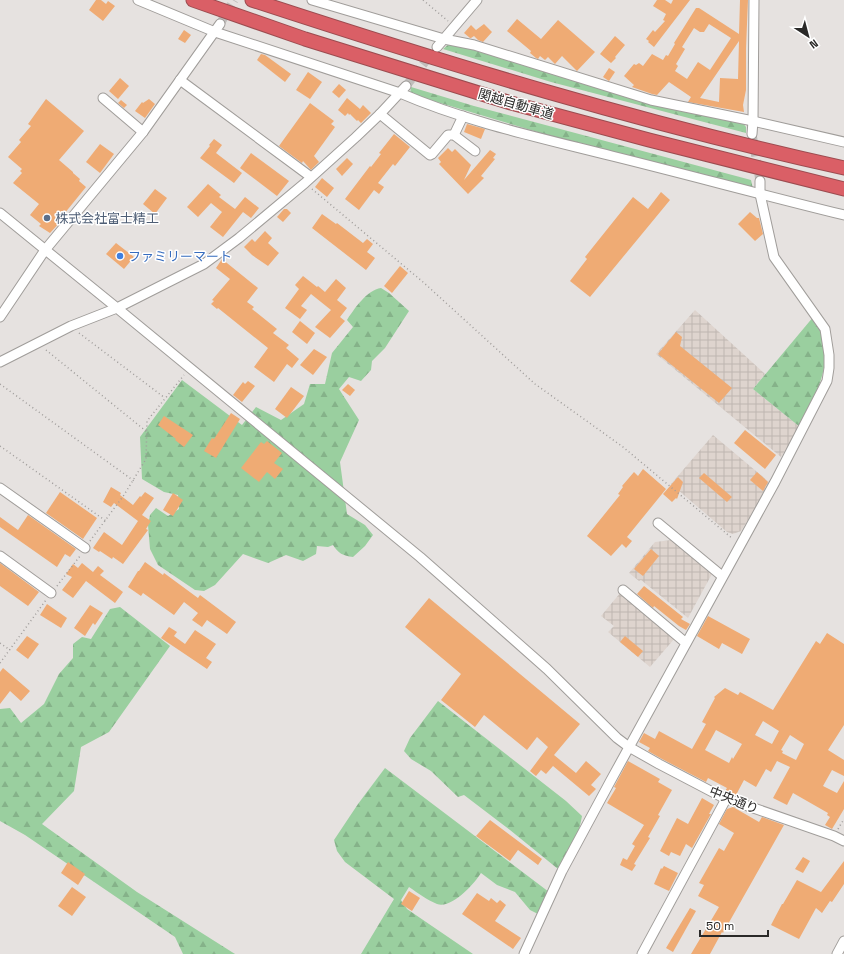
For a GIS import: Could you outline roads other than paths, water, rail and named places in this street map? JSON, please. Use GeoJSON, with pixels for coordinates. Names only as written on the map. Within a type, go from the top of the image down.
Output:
{"type":"FeatureCollection","features":[{"type":"Feature","properties":{"kind":"highway","name":"関越自動車道"},"geometry":{"type":"LineString","coordinates":[[193,0],[313,41],[511,103],[649,140],[844,189]]}},
{"type":"Feature","properties":{"kind":"highway","name":"関越自動車道"},"geometry":{"type":"LineString","coordinates":[[252,0],[442,62],[519,84],[655,122],[844,168]]}},
{"type":"Feature","properties":{"kind":"street"},"geometry":{"type":"LineString","coordinates":[[138,0],[403,90],[417,101],[463,116],[546,139],[844,215]]}},
{"type":"Feature","properties":{"kind":"street"},"geometry":{"type":"LineString","coordinates":[[312,0],[444,39],[474,45],[652,100],[844,142]]}},
{"type":"Feature","properties":{"kind":"street"},"geometry":{"type":"LineString","coordinates":[[437,47],[476,0]]}},
{"type":"Feature","properties":{"kind":"street"},"geometry":{"type":"LineString","coordinates":[[752,134],[754,0]]}},
{"type":"Feature","properties":{"kind":"street"},"geometry":{"type":"LineString","coordinates":[[0,317],[45,250],[142,132],[217,28]]}},
{"type":"Feature","properties":{"kind":"street"},"geometry":{"type":"LineString","coordinates":[[180,80],[308,180]]}},
{"type":"Feature","properties":{"kind":"street"},"geometry":{"type":"LineString","coordinates":[[0,362],[70,326],[117,308],[204,264],[239,238],[308,180],[380,114],[403,90]]}},
{"type":"Feature","properties":{"kind":"street"},"geometry":{"type":"LineString","coordinates":[[103,98],[142,132]]}},
{"type":"Feature","properties":{"kind":"street"},"geometry":{"type":"LineString","coordinates":[[380,114],[430,155],[448,135],[454,135],[475,151]]}},
{"type":"Feature","properties":{"kind":"street"},"geometry":{"type":"LineString","coordinates":[[454,135],[463,116]]}},
{"type":"Feature","properties":{"kind":"street"},"geometry":{"type":"LineString","coordinates":[[524,954],[562,871],[774,482],[827,381],[829,355],[825,329],[774,257],[760,194],[760,181]]}},
{"type":"Feature","properties":{"kind":"street","name":"中央通り"},"geometry":{"type":"LineString","coordinates":[[0,212],[420,557],[547,669],[617,738],[629,747],[726,799],[834,836],[844,841]]}},
{"type":"Feature","properties":{"kind":"street"},"geometry":{"type":"LineString","coordinates":[[0,488],[85,548]]}},
{"type":"Feature","properties":{"kind":"street"},"geometry":{"type":"LineString","coordinates":[[658,523],[722,576]]}},
{"type":"Feature","properties":{"kind":"street"},"geometry":{"type":"LineString","coordinates":[[0,556],[51,593]]}},
{"type":"Feature","properties":{"kind":"street"},"geometry":{"type":"LineString","coordinates":[[622,590],[686,643]]}},
{"type":"Feature","properties":{"kind":"street"},"geometry":{"type":"LineString","coordinates":[[642,954],[726,799]]}},
{"type":"Feature","properties":{"kind":"street"},"geometry":{"type":"LineString","coordinates":[[837,954],[844,941]]}},
{"type":"Feature","properties":{"kind":"tunnel"},"geometry":{"type":"LineString","coordinates":[[220,24],[234,0]]}},
{"type":"Feature","properties":{"kind":"tunnel"},"geometry":{"type":"LineString","coordinates":[[406,86],[432,53]]}},
{"type":"Feature","properties":{"kind":"tunnel"},"geometry":{"type":"LineString","coordinates":[[752,134],[760,181]]}},
{"type":"Feature","properties":{"kind":"place","name":"株式会社富士精工"},"geometry":{"type":"Point","coordinates":[47,218]}},
{"type":"Feature","properties":{"kind":"place","name":"ファミリーマート"},"geometry":{"type":"Point","coordinates":[120,256]}}]}
